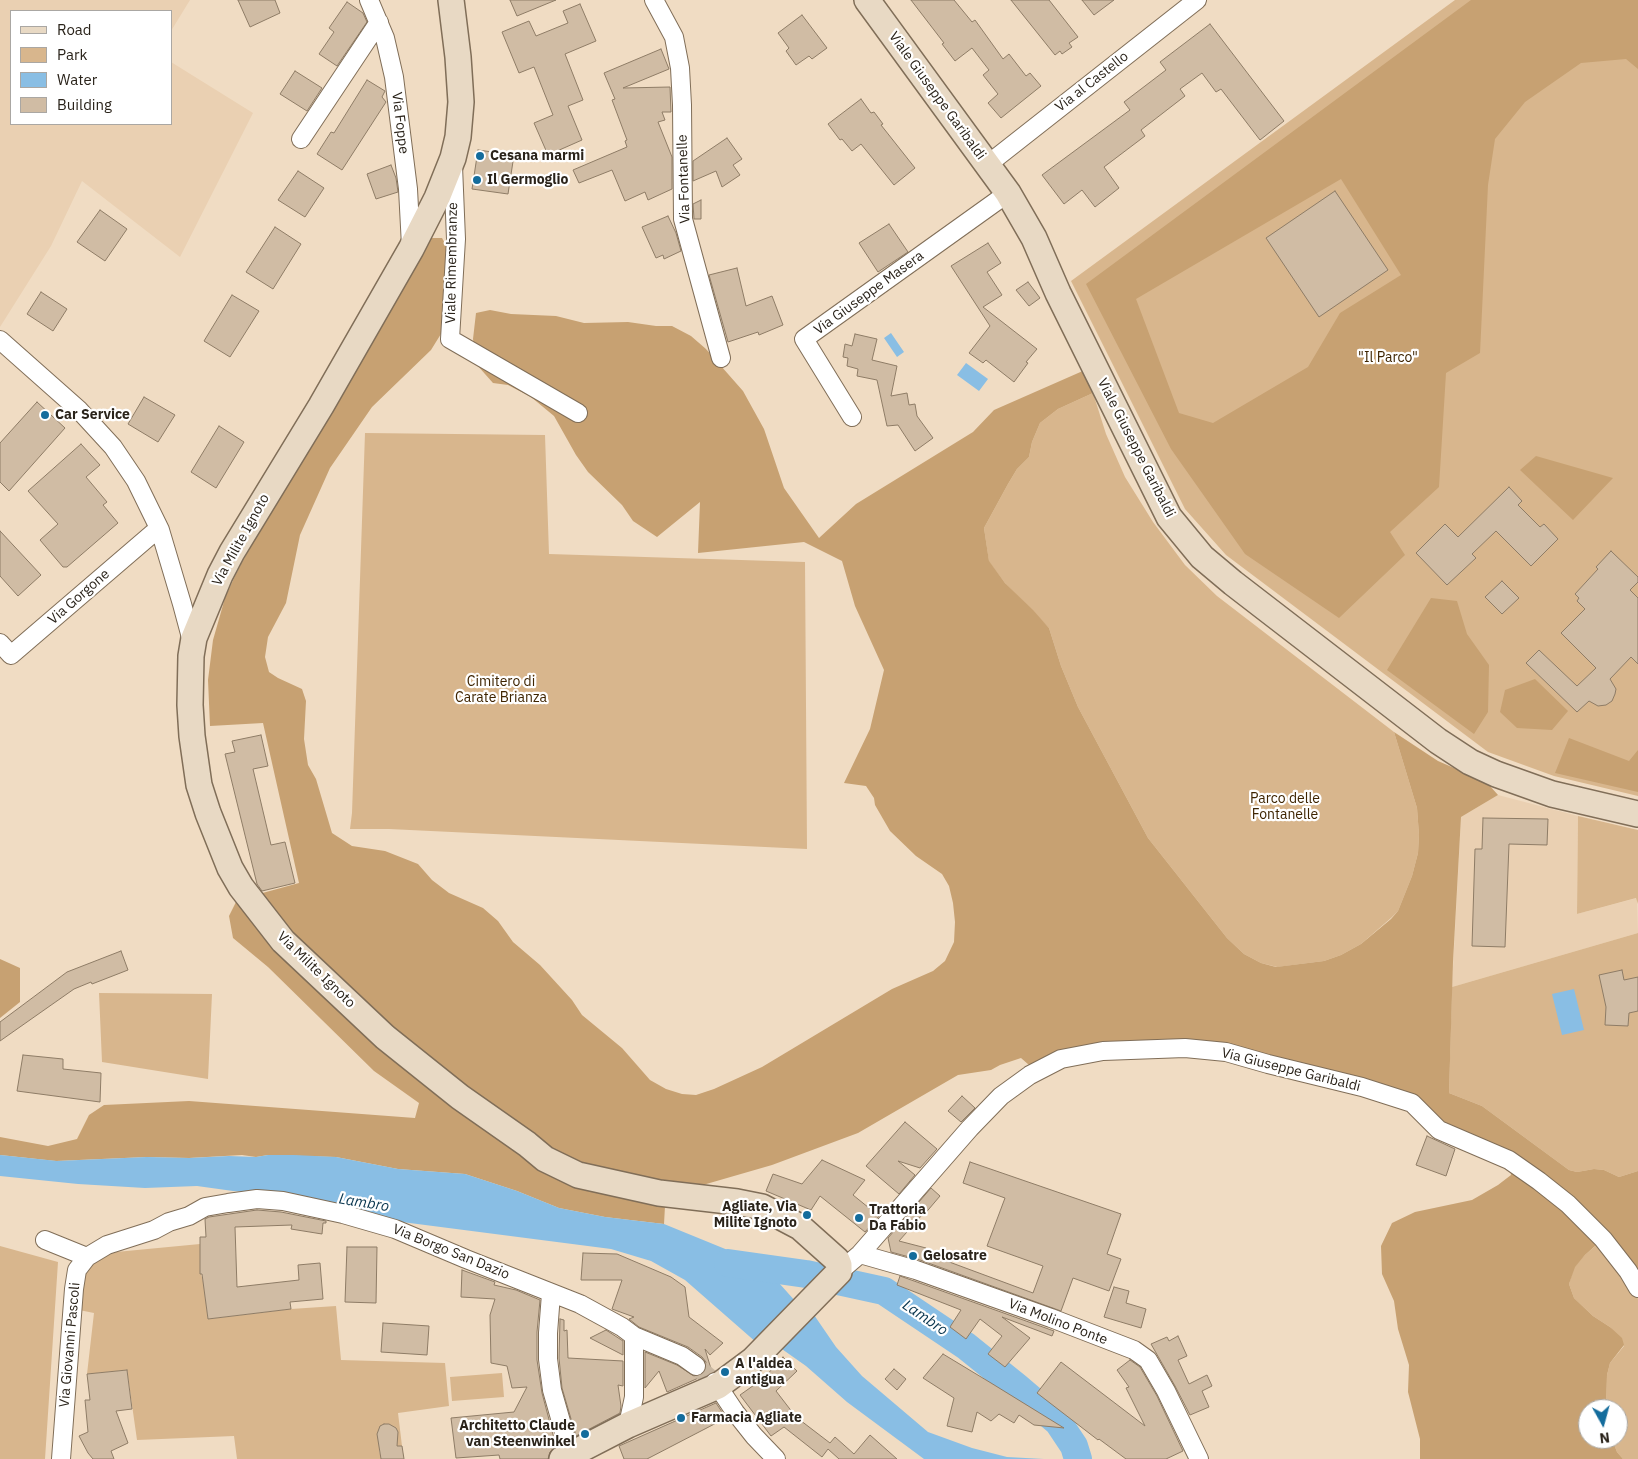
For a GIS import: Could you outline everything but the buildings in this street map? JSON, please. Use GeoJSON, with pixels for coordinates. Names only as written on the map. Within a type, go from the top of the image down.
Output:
{"type":"FeatureCollection","features":[{"type":"Feature","properties":{"kind":"street","name":"Via Foppe"},"geometry":{"type":"LineString","coordinates":[[369,0],[379,22],[392,70],[397,98],[408,189],[411,249]]}},
{"type":"Feature","properties":{"kind":"street","name":"Via Milite Ignoto"},"geometry":{"type":"LineString","coordinates":[[451,0],[461,102],[458,137],[453,158],[437,198],[411,249],[321,406],[232,552],[208,601],[191,656],[190,705],[199,785],[217,838],[230,868],[241,887],[282,941],[385,1037],[460,1097],[546,1159],[578,1175],[659,1193],[762,1207],[800,1227],[837,1260],[839,1272]]}},
{"type":"Feature","properties":{"kind":"street","name":"Via Fontanelle"},"geometry":{"type":"LineString","coordinates":[[654,0],[674,37],[680,68],[683,219],[721,358]]}},
{"type":"Feature","properties":{"kind":"street","name":"Viale Giuseppe Garibaldi"},"geometry":{"type":"LineString","coordinates":[[867,0],[1008,193],[1034,238],[1058,293],[1169,517],[1202,557],[1233,584],[1438,741],[1470,762],[1496,774],[1552,794],[1638,814]]}},
{"type":"Feature","properties":{"kind":"street","name":"Via al Castello"},"geometry":{"type":"LineString","coordinates":[[987,165],[1197,0]]}},
{"type":"Feature","properties":{"kind":"street"},"geometry":{"type":"LineString","coordinates":[[301,138],[379,22]]}},
{"type":"Feature","properties":{"kind":"street","name":"Viale Rimembranze"},"geometry":{"type":"LineString","coordinates":[[453,158],[456,239],[450,339],[578,413]]}},
{"type":"Feature","properties":{"kind":"street","name":"Via Giuseppe Masera"},"geometry":{"type":"LineString","coordinates":[[852,417],[804,339],[1008,193]]}},
{"type":"Feature","properties":{"kind":"street"},"geometry":{"type":"LineString","coordinates":[[0,340],[79,410],[113,447],[136,482],[160,530],[193,645]]}},
{"type":"Feature","properties":{"kind":"street","name":"Via Gorgone"},"geometry":{"type":"LineString","coordinates":[[0,643],[11,655],[152,534],[160,530]]}},
{"type":"Feature","properties":{"kind":"street","name":"Via Giuseppe Garibaldi"},"geometry":{"type":"LineString","coordinates":[[839,1272],[860,1254],[970,1128],[1001,1096],[1030,1075],[1061,1059],[1103,1051],[1185,1048],[1226,1052],[1362,1087],[1412,1103],[1439,1130],[1509,1160],[1568,1204],[1603,1239],[1628,1271],[1638,1288]]}},
{"type":"Feature","properties":{"kind":"street","name":"Via Borgo San Dazio"},"geometry":{"type":"LineString","coordinates":[[106,1245],[154,1230],[169,1222],[189,1216],[205,1207],[257,1199],[283,1201],[343,1214],[395,1229],[551,1294],[580,1304],[622,1327],[634,1336],[682,1356],[696,1366]]}},
{"type":"Feature","properties":{"kind":"street"},"geometry":{"type":"LineString","coordinates":[[45,1240],[87,1257]]}},
{"type":"Feature","properties":{"kind":"street","name":"Via Giovanni Pascoli"},"geometry":{"type":"LineString","coordinates":[[61,1459],[77,1270],[87,1257],[106,1245]]}},
{"type":"Feature","properties":{"kind":"street","name":"Via Molino Ponte"},"geometry":{"type":"LineString","coordinates":[[860,1254],[916,1270],[1134,1350],[1148,1360],[1166,1391],[1200,1459]]}},
{"type":"Feature","properties":{"kind":"street"},"geometry":{"type":"LineString","coordinates":[[565,1458],[628,1425],[716,1384],[753,1360],[839,1272]]}},
{"type":"Feature","properties":{"kind":"street"},"geometry":{"type":"LineString","coordinates":[[551,1294],[548,1358],[552,1390],[566,1439],[565,1458]]}},
{"type":"Feature","properties":{"kind":"street"},"geometry":{"type":"LineString","coordinates":[[628,1425],[634,1397],[634,1336]]}},
{"type":"Feature","properties":{"kind":"street"},"geometry":{"type":"LineString","coordinates":[[716,1384],[754,1436],[776,1459]]}},
{"type":"Feature","properties":{"kind":"shaded area"},"geometry":{"type":"Polygon","coordinates":[[[0,0],[190,0],[172,29],[172,10],[10,10],[10,125],[172,125],[172,63],[253,113],[180,257],[82,181],[51,246],[0,327],[0,0]]]}},
{"type":"Feature","properties":{"kind":"shaded area"},"geometry":{"type":"Polygon","coordinates":[[[1498,795],[1578,816],[1577,914],[1637,898],[1638,933],[1452,987],[1461,817],[1498,795]]]}},
{"type":"Feature","properties":{"kind":"green space","name":"\"Il Parco\""},"geometry":{"type":"Polygon","coordinates":[[[1455,0],[1638,0],[1638,796],[1554,776],[1488,752],[1226,555],[1185,509],[1071,281],[1455,0]]]}},
{"type":"Feature","properties":{"kind":"green space"},"geometry":{"type":"Polygon","coordinates":[[[1471,0],[1638,0],[1638,69],[1626,59],[1581,63],[1525,102],[1495,139],[1488,185],[1480,353],[1446,373],[1439,487],[1390,532],[1405,555],[1339,618],[1245,554],[1171,449],[1086,284],[1471,0]],[[1341,179],[1136,299],[1179,413],[1213,423],[1308,367],[1340,313],[1401,275],[1341,179]]]}},
{"type":"Feature","properties":{"kind":"green space"},"geometry":{"type":"Polygon","coordinates":[[[431,238],[442,238],[447,247],[444,329],[431,350],[372,407],[330,468],[300,535],[286,603],[268,637],[265,657],[269,672],[302,689],[306,701],[304,739],[308,765],[316,779],[332,833],[352,846],[385,851],[418,864],[432,880],[449,893],[483,908],[498,921],[513,942],[540,965],[572,1000],[582,1015],[622,1048],[650,1080],[666,1089],[682,1094],[696,1095],[714,1089],[762,1067],[892,989],[933,971],[945,961],[954,942],[955,922],[949,886],[942,874],[916,856],[890,831],[866,786],[844,783],[870,729],[884,670],[855,606],[842,561],[804,542],[698,553],[700,502],[657,537],[633,521],[622,505],[588,472],[554,416],[531,397],[508,385],[493,383],[477,365],[473,339],[476,313],[490,310],[511,314],[556,316],[584,323],[628,322],[672,326],[691,336],[706,349],[743,391],[764,429],[784,488],[819,538],[856,504],[973,432],[994,410],[1085,370],[1093,393],[1058,409],[1040,423],[1032,442],[1029,457],[1017,469],[984,528],[989,561],[1005,583],[1049,628],[1061,666],[1078,707],[1148,838],[1227,938],[1244,954],[1261,963],[1276,967],[1324,961],[1341,955],[1361,944],[1398,911],[1412,876],[1418,853],[1419,835],[1417,808],[1394,732],[1438,761],[1477,778],[1490,786],[1498,795],[1461,817],[1453,962],[1449,1093],[1482,1106],[1569,1170],[1577,1172],[1594,1169],[1604,1170],[1619,1177],[1638,1171],[1638,1279],[1603,1239],[1575,1267],[1569,1284],[1574,1298],[1593,1316],[1610,1327],[1622,1338],[1624,1345],[1610,1363],[1607,1375],[1606,1399],[1578,1399],[1578,1449],[1616,1449],[1623,1459],[1420,1459],[1420,1439],[1408,1392],[1409,1365],[1398,1329],[1394,1301],[1382,1274],[1381,1246],[1392,1223],[1415,1212],[1472,1200],[1498,1185],[1511,1175],[1509,1160],[1439,1130],[1412,1103],[1268,1064],[1139,1049],[1037,1072],[1021,1058],[991,1070],[958,1075],[858,1133],[772,1165],[689,1189],[665,1206],[664,1224],[605,1217],[559,1208],[517,1191],[465,1174],[398,1169],[336,1157],[268,1155],[256,1157],[242,1155],[56,1161],[0,1155],[0,1137],[48,1146],[77,1139],[89,1115],[104,1105],[189,1101],[415,1118],[419,1103],[374,1071],[268,967],[233,938],[229,916],[237,900],[299,883],[263,723],[210,726],[208,680],[213,640],[225,598],[276,498],[431,238]]]}},
{"type":"Feature","properties":{"kind":"green space","name":"Parco delle Fontanelle"},"geometry":{"type":"Polygon","coordinates":[[[1093,393],[1106,434],[1125,477],[1153,522],[1185,565],[1217,596],[1394,732],[1417,808],[1418,853],[1412,876],[1398,911],[1361,944],[1341,955],[1324,961],[1277,967],[1261,963],[1244,954],[1227,938],[1148,838],[1078,707],[1061,666],[1049,628],[1005,583],[989,562],[984,528],[1017,469],[1029,457],[1032,442],[1040,423],[1058,409],[1093,393]]]}},
{"type":"Feature","properties":{"kind":"green space","name":"Cimitero di Carate Brianza"},"geometry":{"type":"Polygon","coordinates":[[[365,433],[545,435],[549,554],[805,562],[807,849],[389,829],[350,829],[365,433]]]}},
{"type":"Feature","properties":{"kind":"green space"},"geometry":{"type":"Polygon","coordinates":[[[1536,456],[1613,478],[1573,520],[1520,470],[1536,456]]]}},
{"type":"Feature","properties":{"kind":"green space"},"geometry":{"type":"Polygon","coordinates":[[[1431,598],[1457,601],[1467,634],[1489,665],[1488,712],[1474,734],[1387,670],[1431,598]]]}},
{"type":"Feature","properties":{"kind":"green space"},"geometry":{"type":"Polygon","coordinates":[[[1535,679],[1568,711],[1552,730],[1517,728],[1500,712],[1505,690],[1535,679]]]}},
{"type":"Feature","properties":{"kind":"green space"},"geometry":{"type":"Polygon","coordinates":[[[1569,738],[1629,761],[1638,750],[1638,792],[1555,773],[1569,738]]]}},
{"type":"Feature","properties":{"kind":"green space"},"geometry":{"type":"Polygon","coordinates":[[[1578,816],[1638,830],[1638,904],[1636,898],[1577,914],[1578,816]]]}},
{"type":"Feature","properties":{"kind":"green space"},"geometry":{"type":"Polygon","coordinates":[[[1638,933],[1638,1171],[1619,1177],[1604,1170],[1594,1169],[1577,1172],[1569,1170],[1482,1106],[1449,1093],[1452,987],[1638,933]]]}},
{"type":"Feature","properties":{"kind":"green space"},"geometry":{"type":"Polygon","coordinates":[[[0,959],[20,968],[20,1002],[0,1018],[0,959]]]}},
{"type":"Feature","properties":{"kind":"green space"},"geometry":{"type":"Polygon","coordinates":[[[99,993],[212,994],[208,1079],[102,1062],[99,993]]]}},
{"type":"Feature","properties":{"kind":"green space"},"geometry":{"type":"Polygon","coordinates":[[[1600,1242],[1631,1284],[1638,1299],[1638,1459],[1623,1459],[1616,1449],[1628,1449],[1628,1399],[1606,1399],[1607,1375],[1610,1363],[1624,1346],[1610,1327],[1593,1316],[1574,1298],[1569,1284],[1574,1267],[1600,1242]]]}},
{"type":"Feature","properties":{"kind":"green space"},"geometry":{"type":"Polygon","coordinates":[[[200,1244],[201,1274],[208,1319],[291,1309],[336,1306],[341,1360],[445,1363],[449,1406],[398,1413],[402,1446],[379,1449],[381,1459],[237,1459],[234,1436],[137,1440],[127,1370],[87,1374],[94,1313],[79,1310],[86,1271],[93,1259],[116,1252],[200,1244]]]}},
{"type":"Feature","properties":{"kind":"green space"},"geometry":{"type":"Polygon","coordinates":[[[0,1246],[58,1262],[45,1459],[0,1459],[0,1246]]]}},
{"type":"Feature","properties":{"kind":"green space"},"geometry":{"type":"Polygon","coordinates":[[[502,1373],[504,1397],[452,1401],[450,1377],[502,1373]]]}},
{"type":"Feature","properties":{"kind":"water"},"geometry":{"type":"Polygon","coordinates":[[[891,333],[904,352],[897,357],[884,338],[891,333]]]}},
{"type":"Feature","properties":{"kind":"water"},"geometry":{"type":"Polygon","coordinates":[[[966,363],[988,379],[979,391],[957,375],[966,363]]]}},
{"type":"Feature","properties":{"kind":"water"},"geometry":{"type":"Polygon","coordinates":[[[1574,989],[1584,1030],[1562,1035],[1552,994],[1574,989]]]}},
{"type":"Feature","properties":{"kind":"water"},"geometry":{"type":"Polygon","coordinates":[[[0,1155],[57,1161],[147,1157],[189,1158],[294,1155],[336,1157],[398,1169],[465,1174],[517,1191],[559,1208],[605,1217],[664,1224],[762,1264],[796,1302],[757,1343],[685,1280],[651,1261],[611,1249],[402,1222],[259,1193],[197,1186],[145,1188],[78,1184],[0,1176],[0,1155]]]}},
{"type":"Feature","properties":{"kind":"water"},"geometry":{"type":"Polygon","coordinates":[[[812,1312],[836,1347],[862,1376],[928,1432],[972,1448],[1007,1457],[1044,1459],[924,1459],[847,1402],[806,1366],[779,1347],[812,1312]]]}},
{"type":"Feature","properties":{"kind":"waterway","name":"Lambro"},"geometry":{"type":"LineString","coordinates":[[728,1263],[806,1274],[884,1291],[966,1346],[1058,1422],[1074,1446],[1078,1459]]}},
{"type":"Feature","properties":{"kind":"tunnel"},"geometry":{"type":"LineString","coordinates":[[696,1366],[715,1382]]}},
{"type":"Feature","properties":{"kind":"place","name":"Cesana marmi"},"geometry":{"type":"Point","coordinates":[480,156]}},
{"type":"Feature","properties":{"kind":"place","name":"Il Germoglio"},"geometry":{"type":"Point","coordinates":[477,180]}},
{"type":"Feature","properties":{"kind":"place","name":"Car Service"},"geometry":{"type":"Point","coordinates":[45,415]}},
{"type":"Feature","properties":{"kind":"place","name":"Agliate, Via Milite Ignoto"},"geometry":{"type":"Point","coordinates":[807,1215]}},
{"type":"Feature","properties":{"kind":"place","name":"Trattoria Da Fabio"},"geometry":{"type":"Point","coordinates":[859,1218]}},
{"type":"Feature","properties":{"kind":"place","name":"Gelosatre"},"geometry":{"type":"Point","coordinates":[913,1256]}},
{"type":"Feature","properties":{"kind":"place","name":"A l'aldea antigua"},"geometry":{"type":"Point","coordinates":[725,1372]}},
{"type":"Feature","properties":{"kind":"place","name":"Farmacia Agliate"},"geometry":{"type":"Point","coordinates":[681,1418]}},
{"type":"Feature","properties":{"kind":"place","name":"Architetto Claude van Steenwinkel"},"geometry":{"type":"Point","coordinates":[585,1434]}}]}
